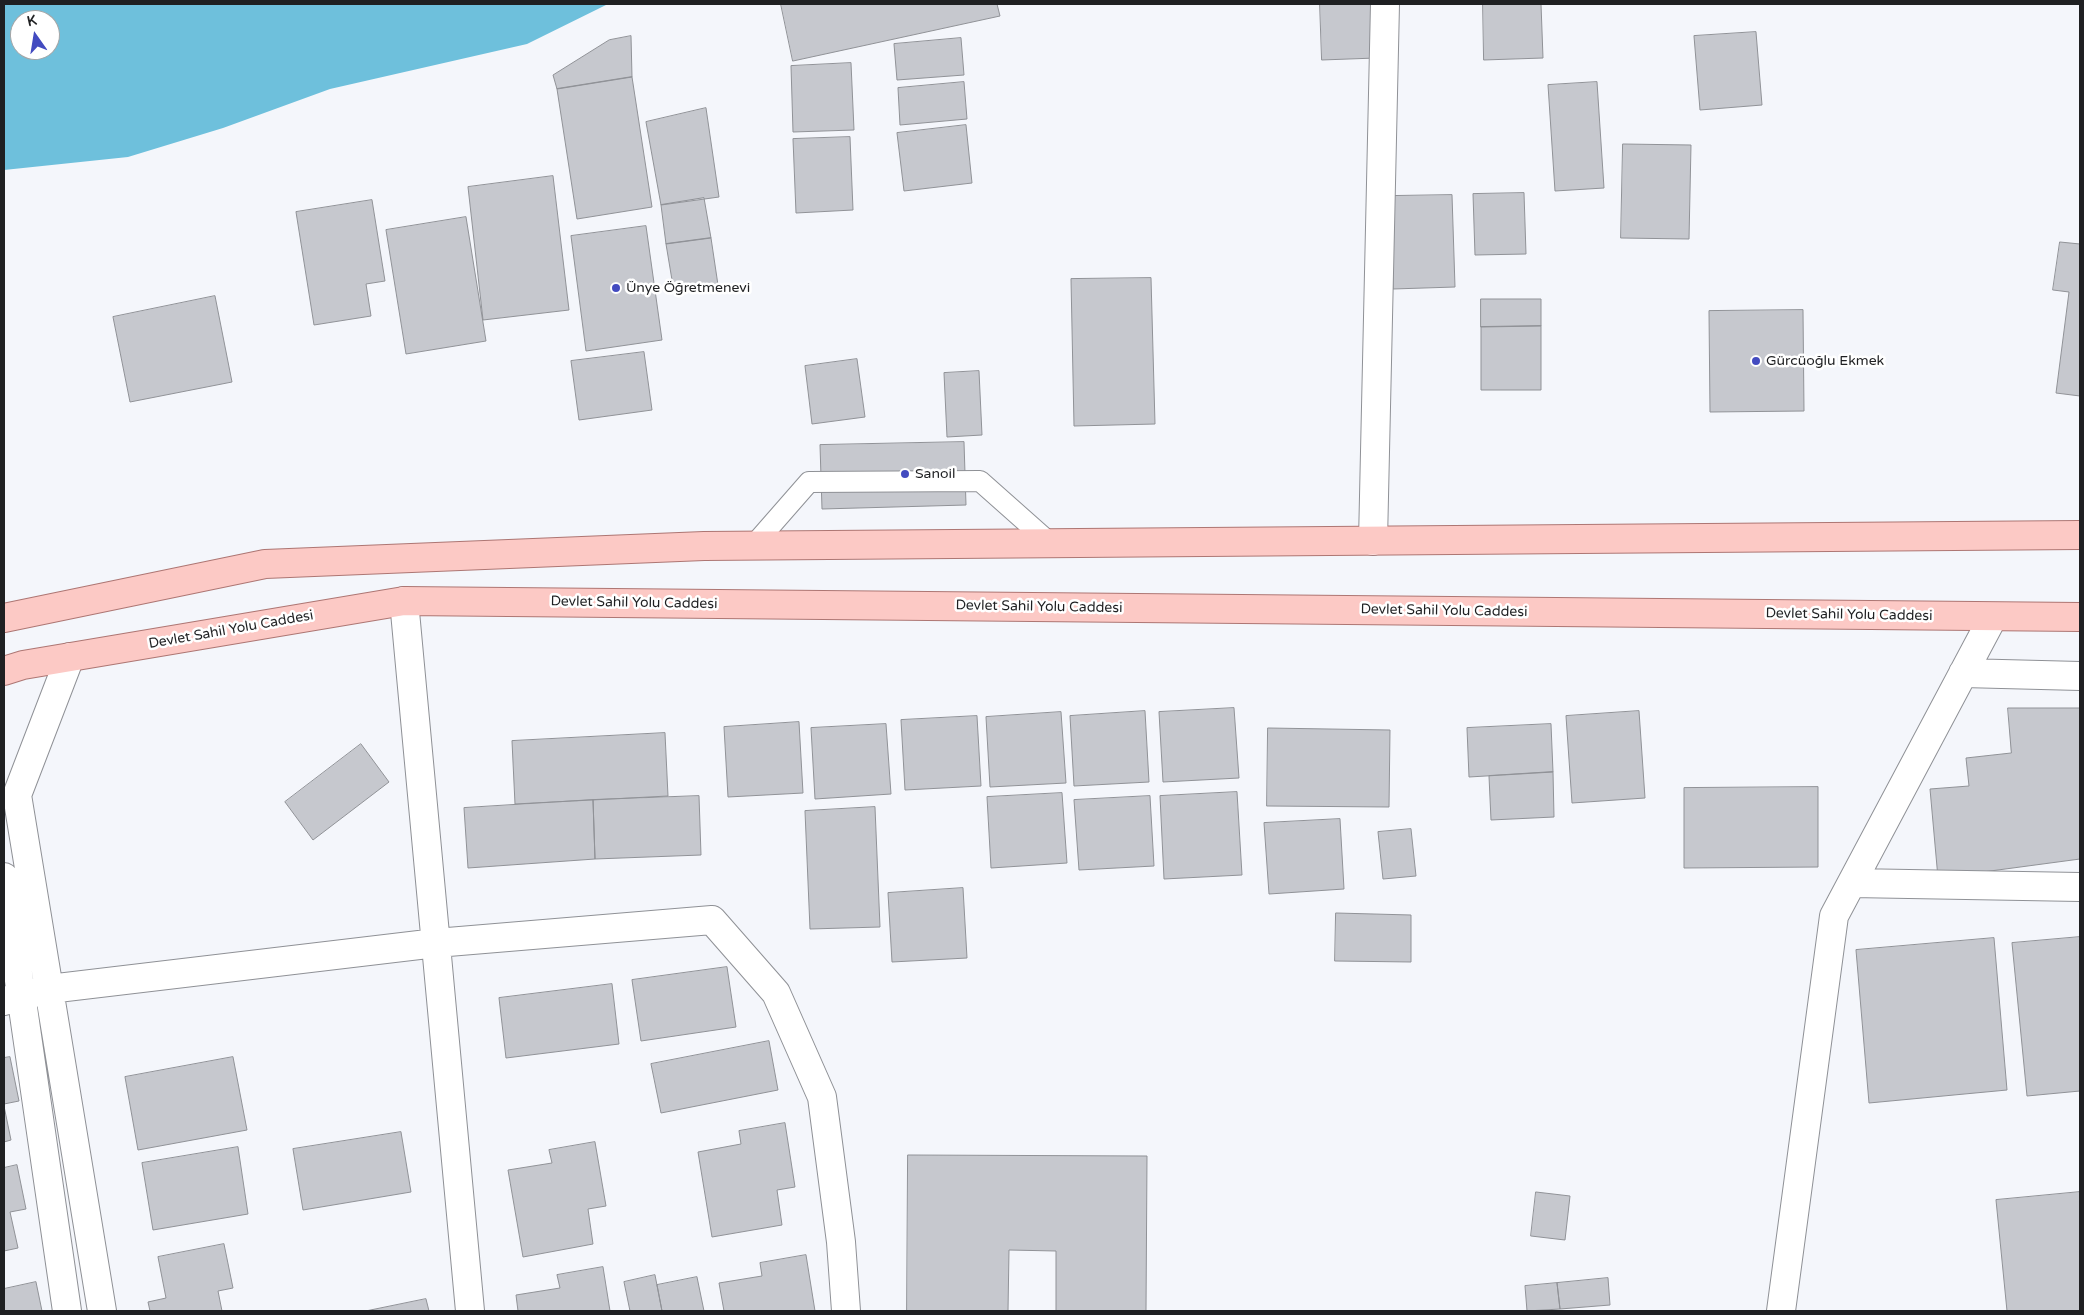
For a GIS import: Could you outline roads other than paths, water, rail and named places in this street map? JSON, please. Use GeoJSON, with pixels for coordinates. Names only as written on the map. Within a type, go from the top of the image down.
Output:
{"type":"FeatureCollection","features":[{"type":"Feature","properties":{"kind":"main road"},"geometry":{"type":"LineString","coordinates":[[4,618],[264,564],[753,546],[2080,535]]}},
{"type":"Feature","properties":{"kind":"main road","name":"Devlet Sahil Yolu Caddesi"},"geometry":{"type":"LineString","coordinates":[[4,671],[23,665],[404,601],[2080,617]]}},
{"type":"Feature","properties":{"kind":"street"},"geometry":{"type":"LineString","coordinates":[[1373,541],[1385,4]]}},
{"type":"Feature","properties":{"kind":"street"},"geometry":{"type":"LineString","coordinates":[[404,601],[470,1311]]}},
{"type":"Feature","properties":{"kind":"street"},"geometry":{"type":"LineString","coordinates":[[1781,1311],[1834,916],[1993,617]]}},
{"type":"Feature","properties":{"kind":"street"},"geometry":{"type":"LineString","coordinates":[[70,657],[10,801],[49,989],[102,1311]]}},
{"type":"Feature","properties":{"kind":"street"},"geometry":{"type":"LineString","coordinates":[[1963,673],[2080,676]]}},
{"type":"Feature","properties":{"kind":"street"},"geometry":{"type":"LineString","coordinates":[[4,877],[12,999],[67,1311]]}},
{"type":"Feature","properties":{"kind":"street"},"geometry":{"type":"LineString","coordinates":[[1852,882],[2080,887]]}},
{"type":"Feature","properties":{"kind":"street"},"geometry":{"type":"LineString","coordinates":[[12,999],[49,989],[436,943],[712,920],[776,993],[822,1097],[841,1242],[846,1311]]}},
{"type":"Feature","properties":{"kind":"lane"},"geometry":{"type":"LineString","coordinates":[[753,546],[809,482],[942,481],[980,481],[1052,544]]}},
{"type":"Feature","properties":{"kind":"water"},"geometry":{"type":"Polygon","coordinates":[[[4,4],[608,4],[527,44],[330,89],[223,128],[128,157],[4,170],[4,4]]]}},
{"type":"Feature","properties":{"kind":"place","name":"Ünye Öğretmenevi"},"geometry":{"type":"Point","coordinates":[616,288]}},
{"type":"Feature","properties":{"kind":"place","name":"Gürcüoğlu Ekmek"},"geometry":{"type":"Point","coordinates":[1756,361]}},
{"type":"Feature","properties":{"kind":"place","name":"Sanoil"},"geometry":{"type":"Point","coordinates":[905,474]}}]}
